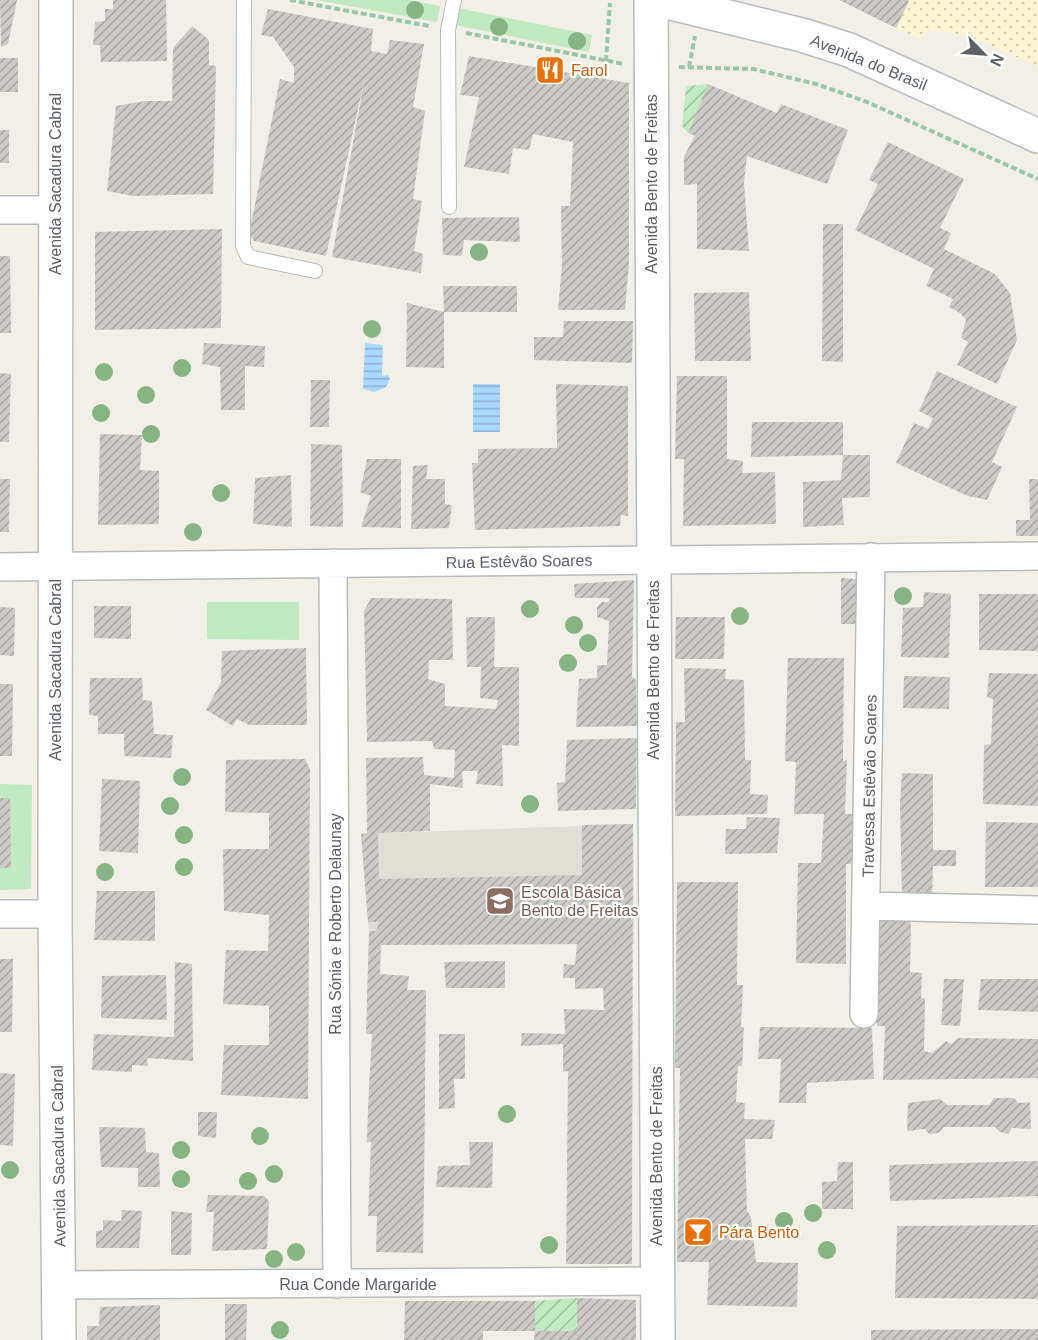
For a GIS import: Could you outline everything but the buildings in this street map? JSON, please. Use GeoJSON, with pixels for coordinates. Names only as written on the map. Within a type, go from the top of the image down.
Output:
{"type":"FeatureCollection","features":[{"type":"Feature","properties":{"kind":"street","name":"Avenida Sacadura Cabral"},"geometry":{"type":"LineString","coordinates":[[56,0],[55,914],[58,1340]]}},
{"type":"Feature","properties":{"kind":"street","name":"Avenida Bento de Freitas"},"geometry":{"type":"LineString","coordinates":[[651,0],[652,559],[658,1340]]}},
{"type":"Feature","properties":{"kind":"street","name":"Avenida do Brasil"},"geometry":{"type":"LineString","coordinates":[[658,0],[802,34],[849,50],[1038,136]]}},
{"type":"Feature","properties":{"kind":"street"},"geometry":{"type":"LineString","coordinates":[[0,210],[54,210]]}},
{"type":"Feature","properties":{"kind":"street","name":"Rua Estêvão Soares"},"geometry":{"type":"LineString","coordinates":[[0,567],[1038,556]]}},
{"type":"Feature","properties":{"kind":"street","name":"Travessa Estêvão Soares"},"geometry":{"type":"LineString","coordinates":[[864,1014],[872,557]]}},
{"type":"Feature","properties":{"kind":"street","name":"Rua Sónia e Roberto Delaunay"},"geometry":{"type":"LineString","coordinates":[[333,563],[337,1284]]}},
{"type":"Feature","properties":{"kind":"street"},"geometry":{"type":"LineString","coordinates":[[867,906],[1038,910]]}},
{"type":"Feature","properties":{"kind":"street"},"geometry":{"type":"LineString","coordinates":[[0,914],[55,914]]}},
{"type":"Feature","properties":{"kind":"street","name":"Rua Conde Margaride"},"geometry":{"type":"LineString","coordinates":[[59,1286],[657,1281]]}},
{"type":"Feature","properties":{"kind":"lane"},"geometry":{"type":"LineString","coordinates":[[244,0],[243,246],[248,257],[315,271]]}},
{"type":"Feature","properties":{"kind":"lane"},"geometry":{"type":"LineString","coordinates":[[449,207],[448,30],[454,0]]}},
{"type":"Feature","properties":{"kind":"path"},"geometry":{"type":"LineString","coordinates":[[606,61],[610,3]]}},
{"type":"Feature","properties":{"kind":"path"},"geometry":{"type":"LineString","coordinates":[[689,67],[696,32]]}},
{"type":"Feature","properties":{"kind":"path"},"geometry":{"type":"LineString","coordinates":[[677,67],[753,69],[816,84],[867,102],[1038,178]]}},
{"type":"Feature","properties":{"kind":"shaded area","name":"Escola Básica Bento de Freitas"},"geometry":{"type":"Polygon","coordinates":[[[633,824],[634,944],[370,945],[361,834],[633,824]]]}},
{"type":"Feature","properties":{"kind":"green space"},"geometry":{"type":"Polygon","coordinates":[[[317,0],[410,0],[440,6],[437,22],[317,0]]]}},
{"type":"Feature","properties":{"kind":"green space"},"geometry":{"type":"Polygon","coordinates":[[[458,8],[592,35],[589,52],[455,25],[458,8]]]}},
{"type":"Feature","properties":{"kind":"green space"},"geometry":{"type":"Polygon","coordinates":[[[708,84],[688,133],[682,126],[686,86],[708,84]]]}},
{"type":"Feature","properties":{"kind":"green space"},"geometry":{"type":"Polygon","coordinates":[[[207,602],[299,602],[299,640],[207,639],[207,602]]]}},
{"type":"Feature","properties":{"kind":"green space"},"geometry":{"type":"Polygon","coordinates":[[[0,784],[32,785],[31,889],[0,890],[0,784]]]}},
{"type":"Feature","properties":{"kind":"green space"},"geometry":{"type":"Polygon","coordinates":[[[577,1298],[577,1331],[535,1331],[535,1301],[577,1298]]]}},
{"type":"Feature","properties":{"kind":"sand"},"geometry":{"type":"Polygon","coordinates":[[[907,0],[1038,0],[1038,67],[982,41],[953,33],[927,30],[920,39],[896,28],[909,1],[907,0]]]}},
{"type":"Feature","properties":{"kind":"water"},"geometry":{"type":"Polygon","coordinates":[[[365,343],[383,345],[382,376],[388,375],[390,379],[386,387],[374,392],[363,389],[365,343]]]}},
{"type":"Feature","properties":{"kind":"water"},"geometry":{"type":"Polygon","coordinates":[[[473,384],[500,384],[500,432],[473,432],[473,384]]]}},
{"type":"Feature","properties":{"kind":"place","name":"Farol"},"geometry":{"type":"Point","coordinates":[550,70]}},
{"type":"Feature","properties":{"kind":"place","name":"Escola Básica Bento de Freitas"},"geometry":{"type":"Point","coordinates":[500,901]}},
{"type":"Feature","properties":{"kind":"place","name":"Pára Bento"},"geometry":{"type":"Point","coordinates":[698,1232]}}]}
